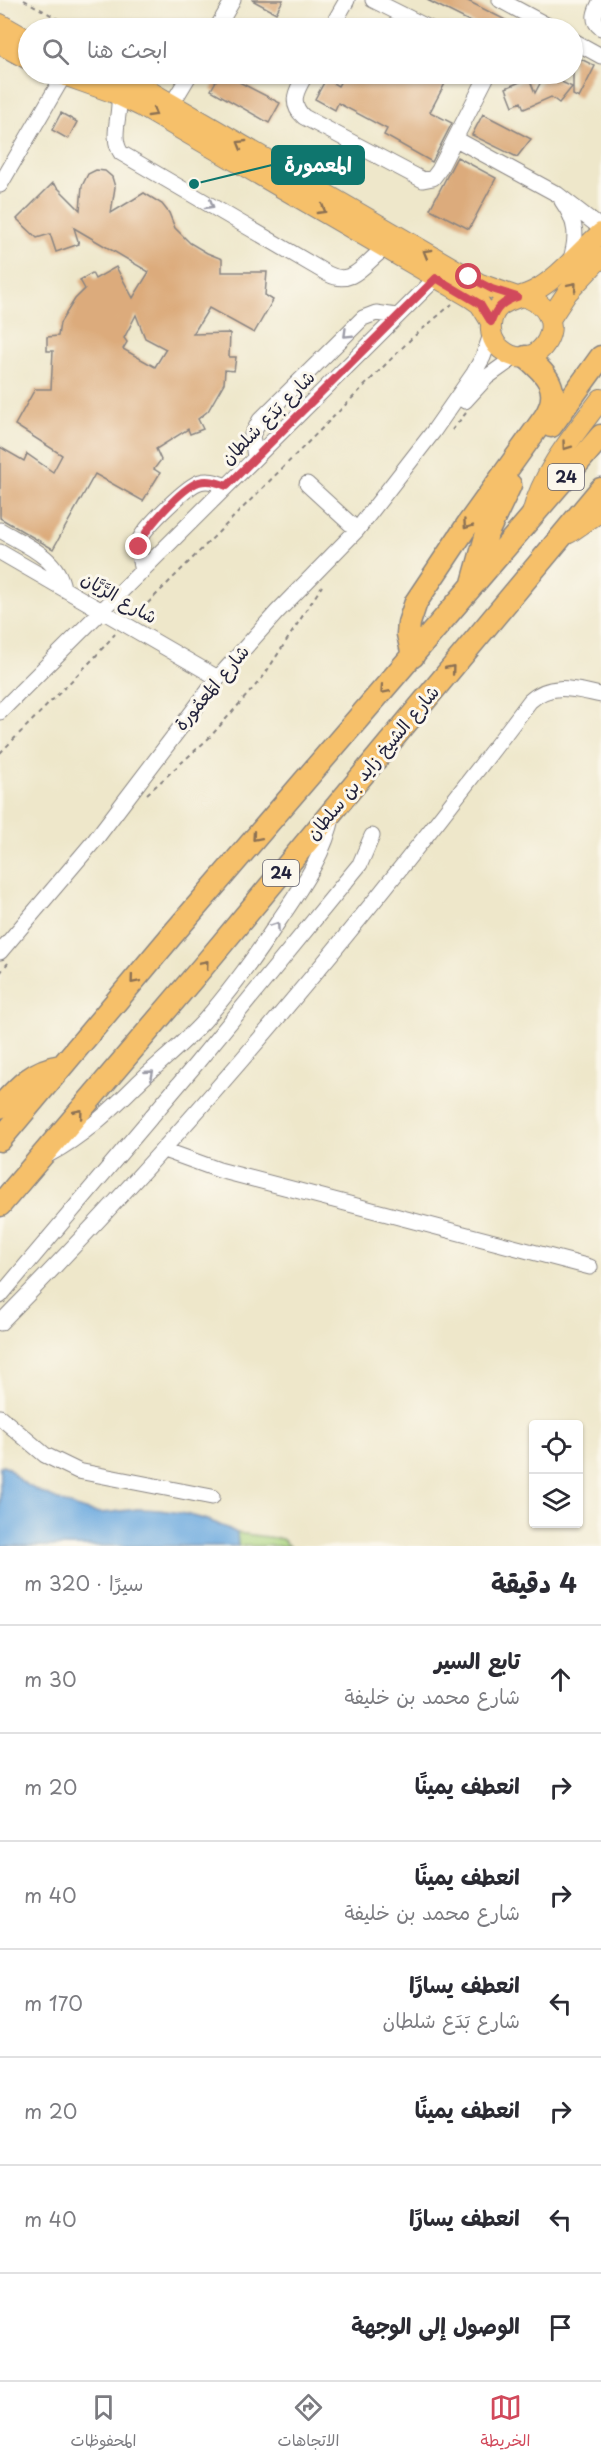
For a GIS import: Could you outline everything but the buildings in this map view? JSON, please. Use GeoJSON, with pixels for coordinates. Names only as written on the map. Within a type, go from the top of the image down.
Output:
{"type":"FeatureCollection","features":[{"type":"Feature","properties":{"kind":"highway"},"geometry":{"type":"LineString","coordinates":[[413,656],[408,634],[416,602],[468,524],[546,417],[552,405],[553,392],[550,382],[520,357]]}},
{"type":"Feature","properties":{"kind":"highway"},"geometry":{"type":"LineString","coordinates":[[473,586],[481,550],[503,497],[601,357]]}},
{"type":"Feature","properties":{"kind":"highway","name":"24"},"geometry":{"type":"LineString","coordinates":[[0,1140],[601,436]]}},
{"type":"Feature","properties":{"kind":"highway","name":"شارع الشيخ زايد بن سلطان"},"geometry":{"type":"LineString","coordinates":[[0,1205],[601,489]]}},
{"type":"Feature","properties":{"kind":"highway"},"geometry":{"type":"LineString","coordinates":[[0,1107],[29,1078],[44,1070],[61,1066]]}},
{"type":"Feature","properties":{"kind":"main road"},"geometry":{"type":"LineString","coordinates":[[0,24],[18,34]]}},
{"type":"Feature","properties":{"kind":"main road"},"geometry":{"type":"LineString","coordinates":[[0,44],[18,54]]}},
{"type":"Feature","properties":{"kind":"main road"},"geometry":{"type":"LineString","coordinates":[[89,84],[119,95],[387,247],[480,304],[498,347],[520,357],[534,354],[546,343],[551,327],[550,319],[544,308],[534,300],[480,284],[172,104],[131,84]]}},
{"type":"Feature","properties":{"kind":"main road"},"geometry":{"type":"LineString","coordinates":[[491,328],[495,310],[500,305],[548,282],[601,233]]}},
{"type":"Feature","properties":{"kind":"main road"},"geometry":{"type":"LineString","coordinates":[[550,319],[567,293],[598,258]]}},
{"type":"Feature","properties":{"kind":"main road"},"geometry":{"type":"LineString","coordinates":[[532,518],[540,490],[554,463],[601,399]]}},
{"type":"Feature","properties":{"kind":"main road","name":"شارع الشيخ زايد بن سلطان"},"geometry":{"type":"LineString","coordinates":[[558,539],[601,511]]}},
{"type":"Feature","properties":{"kind":"street"},"geometry":{"type":"LineString","coordinates":[[223,18],[233,0]]}},
{"type":"Feature","properties":{"kind":"street"},"geometry":{"type":"LineString","coordinates":[[373,0],[409,18]]}},
{"type":"Feature","properties":{"kind":"street"},"geometry":{"type":"LineString","coordinates":[[500,0],[533,18]]}},
{"type":"Feature","properties":{"kind":"street"},"geometry":{"type":"LineString","coordinates":[[601,0],[594,17],[601,28]]}},
{"type":"Feature","properties":{"kind":"street"},"geometry":{"type":"LineString","coordinates":[[336,18],[344,1]]}},
{"type":"Feature","properties":{"kind":"street"},"geometry":{"type":"LineString","coordinates":[[583,46],[601,56]]}},
{"type":"Feature","properties":{"kind":"street"},"geometry":{"type":"LineString","coordinates":[[0,185],[56,84]]}},
{"type":"Feature","properties":{"kind":"street"},"geometry":{"type":"LineString","coordinates":[[172,104],[184,84]]}},
{"type":"Feature","properties":{"kind":"street"},"geometry":{"type":"LineString","coordinates":[[301,84],[294,99],[298,112],[418,179],[428,180],[437,175],[483,84]]}},
{"type":"Feature","properties":{"kind":"street"},"geometry":{"type":"LineString","coordinates":[[119,95],[120,114],[115,141],[121,153],[328,274],[342,278],[356,274],[374,255],[387,247]]}},
{"type":"Feature","properties":{"kind":"street"},"geometry":{"type":"LineString","coordinates":[[456,139],[557,194],[601,228]]}},
{"type":"Feature","properties":{"kind":"street"},"geometry":{"type":"LineString","coordinates":[[557,194],[570,213],[576,229],[576,245],[570,262]]}},
{"type":"Feature","properties":{"kind":"street","name":"شارع بَدَع سُلطان"},"geometry":{"type":"LineString","coordinates":[[0,712],[436,278]]}},
{"type":"Feature","properties":{"kind":"street"},"geometry":{"type":"LineString","coordinates":[[255,458],[252,435],[260,420],[363,318],[376,313],[397,316]]}},
{"type":"Feature","properties":{"kind":"street","name":"شارع المَعمُورة"},"geometry":{"type":"LineString","coordinates":[[7,954],[218,678],[277,612],[357,530],[433,432],[474,374],[483,357],[491,328]]}},
{"type":"Feature","properties":{"kind":"street","name":"شارع المَعمُورة"},"geometry":{"type":"LineString","coordinates":[[433,432],[487,377],[520,357]]}},
{"type":"Feature","properties":{"kind":"street"},"geometry":{"type":"LineString","coordinates":[[142,572],[139,547],[140,540],[148,529],[194,485],[211,481],[227,486]]}},
{"type":"Feature","properties":{"kind":"street"},"geometry":{"type":"LineString","coordinates":[[307,484],[357,530]]}},
{"type":"Feature","properties":{"kind":"street"},"geometry":{"type":"LineString","coordinates":[[0,530],[50,561],[60,574],[63,588]]}},
{"type":"Feature","properties":{"kind":"street","name":"شارع الرَّيَّان"},"geometry":{"type":"LineString","coordinates":[[0,552],[218,678]]}},
{"type":"Feature","properties":{"kind":"street"},"geometry":{"type":"LineString","coordinates":[[0,1323],[164,1150],[348,934],[471,780],[530,701],[541,692],[556,687],[601,695]]}},
{"type":"Feature","properties":{"kind":"street"},"geometry":{"type":"LineString","coordinates":[[38,1161],[78,1137],[111,1111],[182,1044],[224,998],[309,877],[324,848],[333,811]]}},
{"type":"Feature","properties":{"kind":"street"},"geometry":{"type":"LineString","coordinates":[[0,1296],[196,1064],[353,873],[360,864],[372,836]]}},
{"type":"Feature","properties":{"kind":"street"},"geometry":{"type":"LineString","coordinates":[[164,1150],[219,1170],[590,1267]]}},
{"type":"Feature","properties":{"kind":"street"},"geometry":{"type":"LineString","coordinates":[[0,1417],[45,1455],[72,1469],[212,1497]]}},
{"type":"Feature","properties":{"kind":"path"},"geometry":{"type":"LineString","coordinates":[[24,0],[56,18]]}},
{"type":"Feature","properties":{"kind":"path"},"geometry":{"type":"LineString","coordinates":[[128,616],[144,607],[412,338],[457,300]]}},
{"type":"Feature","properties":{"kind":"path"},"geometry":{"type":"LineString","coordinates":[[449,433],[473,407]]}},
{"type":"Feature","properties":{"kind":"path"},"geometry":{"type":"LineString","coordinates":[[145,796],[210,737],[262,677],[324,582]]}},
{"type":"Feature","properties":{"kind":"path"},"geometry":{"type":"LineString","coordinates":[[0,753],[94,658],[117,631]]}},
{"type":"Feature","properties":{"kind":"path"},"geometry":{"type":"LineString","coordinates":[[0,973],[7,954]]}},
{"type":"Feature","properties":{"kind":"green space"},"geometry":{"type":"Polygon","coordinates":[[[237,1533],[282,1539],[290,1546],[238,1546],[237,1533]]]}},
{"type":"Feature","properties":{"kind":"water"},"geometry":{"type":"Polygon","coordinates":[[[3,1465],[26,1484],[76,1507],[98,1513],[138,1509],[164,1510],[189,1515],[214,1522],[237,1533],[238,1546],[0,1546],[0,1467],[3,1465]]]}},
{"type":"Feature","properties":{"kind":"place","name":"المعمورة"},"geometry":{"type":"Point","coordinates":[194,184]}},
{"type":"Feature","properties":{"kind":"route"},"geometry":{"type":"LineString","coordinates":[[139,547],[143,534],[189,488],[205,481],[227,486],[436,278],[480,304],[491,322],[495,310],[505,301],[517,297],[480,284],[469,277]]}}]}
